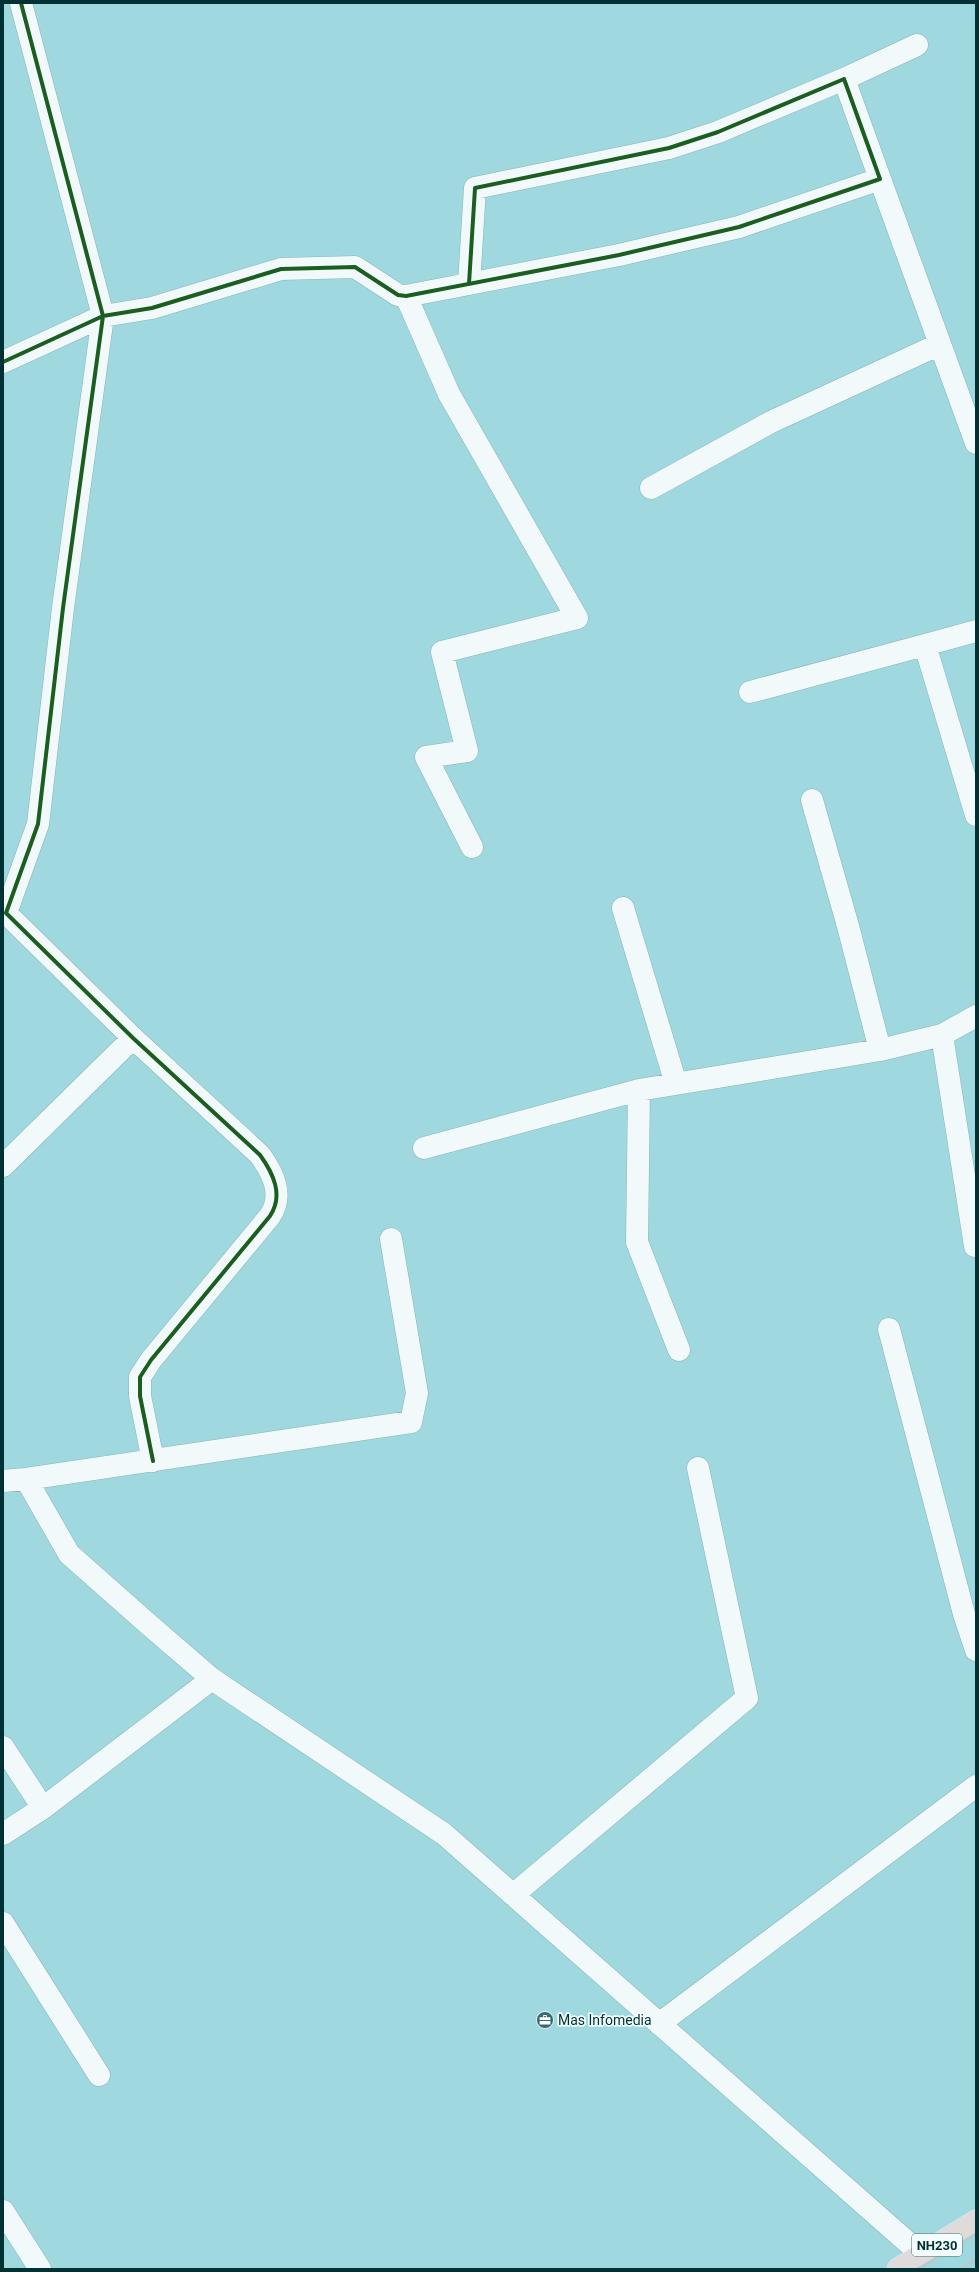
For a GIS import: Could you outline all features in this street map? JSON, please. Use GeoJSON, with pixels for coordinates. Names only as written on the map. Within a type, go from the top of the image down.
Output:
{"type":"FeatureCollection","features":[{"type":"Feature","properties":{"kind":"highway","name":"NH230"},"geometry":{"type":"LineString","coordinates":[[898,2269],[976,2221]]}},
{"type":"Feature","properties":{"kind":"street"},"geometry":{"type":"LineString","coordinates":[[21,3],[103,316],[63,608],[38,824],[5,914],[133,1038],[260,1155],[272,1172],[277,1192],[274,1209],[270,1216],[151,1360],[140,1377],[140,1396],[153,1461]]}},
{"type":"Feature","properties":{"kind":"street"},"geometry":{"type":"LineString","coordinates":[[470,284],[475,188],[669,148],[718,132],[844,79],[917,45]]}},
{"type":"Feature","properties":{"kind":"street"},"geometry":{"type":"LineString","coordinates":[[844,79],[976,443]]}},
{"type":"Feature","properties":{"kind":"street"},"geometry":{"type":"LineString","coordinates":[[3,362],[103,316],[152,308],[281,270],[355,267],[398,295],[406,296],[619,255],[739,227],[880,179]]}},
{"type":"Feature","properties":{"kind":"street"},"geometry":{"type":"LineString","coordinates":[[406,296],[449,394],[578,618],[442,652],[467,751],[426,757],[472,847]]}},
{"type":"Feature","properties":{"kind":"street"},"geometry":{"type":"LineString","coordinates":[[651,488],[771,422],[940,344]]}},
{"type":"Feature","properties":{"kind":"street"},"geometry":{"type":"LineString","coordinates":[[750,692],[976,631]]}},
{"type":"Feature","properties":{"kind":"street"},"geometry":{"type":"LineString","coordinates":[[925,645],[976,815]]}},
{"type":"Feature","properties":{"kind":"street"},"geometry":{"type":"LineString","coordinates":[[812,800],[848,926],[880,1050]]}},
{"type":"Feature","properties":{"kind":"street"},"geometry":{"type":"LineString","coordinates":[[623,908],[676,1084]]}},
{"type":"Feature","properties":{"kind":"street"},"geometry":{"type":"LineString","coordinates":[[424,1148],[639,1090],[880,1050],[942,1034],[976,1016]]}},
{"type":"Feature","properties":{"kind":"street"},"geometry":{"type":"LineString","coordinates":[[942,1034],[974,1246]]}},
{"type":"Feature","properties":{"kind":"street"},"geometry":{"type":"LineString","coordinates":[[3,1166],[133,1038]]}},
{"type":"Feature","properties":{"kind":"street"},"geometry":{"type":"LineString","coordinates":[[639,1090],[637,1242],[679,1350]]}},
{"type":"Feature","properties":{"kind":"street"},"geometry":{"type":"LineString","coordinates":[[3,1481],[153,1461],[411,1422],[417,1393],[392,1239]]}},
{"type":"Feature","properties":{"kind":"street"},"geometry":{"type":"LineString","coordinates":[[889,1329],[964,1614],[976,1650]]}},
{"type":"Feature","properties":{"kind":"street"},"geometry":{"type":"LineString","coordinates":[[513,1895],[747,1698],[698,1468]]}},
{"type":"Feature","properties":{"kind":"street"},"geometry":{"type":"LineString","coordinates":[[26,1479],[70,1554],[212,1679],[444,1834],[922,2255]]}},
{"type":"Feature","properties":{"kind":"street"},"geometry":{"type":"LineString","coordinates":[[3,1834],[43,1808],[212,1679]]}},
{"type":"Feature","properties":{"kind":"street"},"geometry":{"type":"LineString","coordinates":[[3,1747],[43,1808]]}},
{"type":"Feature","properties":{"kind":"street"},"geometry":{"type":"LineString","coordinates":[[659,2024],[976,1786]]}},
{"type":"Feature","properties":{"kind":"street"},"geometry":{"type":"LineString","coordinates":[[3,1923],[99,2075]]}},
{"type":"Feature","properties":{"kind":"street"},"geometry":{"type":"LineString","coordinates":[[3,2211],[40,2269]]}},
{"type":"Feature","properties":{"kind":"railway"},"geometry":{"type":"LineString","coordinates":[[918,2269],[976,2234]]}},
{"type":"Feature","properties":{"kind":"railway"},"geometry":{"type":"LineString","coordinates":[[961,2269],[976,2260]]}},
{"type":"Feature","properties":{"kind":"cycle path"},"geometry":{"type":"LineString","coordinates":[[21,3],[103,316],[63,608],[38,824],[6,913],[133,1038],[260,1155],[273,1177],[276,1192],[276,1200],[270,1216],[151,1360],[140,1377],[140,1396],[153,1461]]}},
{"type":"Feature","properties":{"kind":"cycle path"},"geometry":{"type":"LineString","coordinates":[[3,362],[103,316],[152,308],[281,269],[355,267],[398,295],[406,296],[619,255],[739,227],[880,179],[844,79],[718,132],[669,148],[475,188],[469,284]]}},
{"type":"Feature","properties":{"kind":"place","name":"Mas Infomedia"},"geometry":{"type":"Point","coordinates":[545,2020]}}]}
